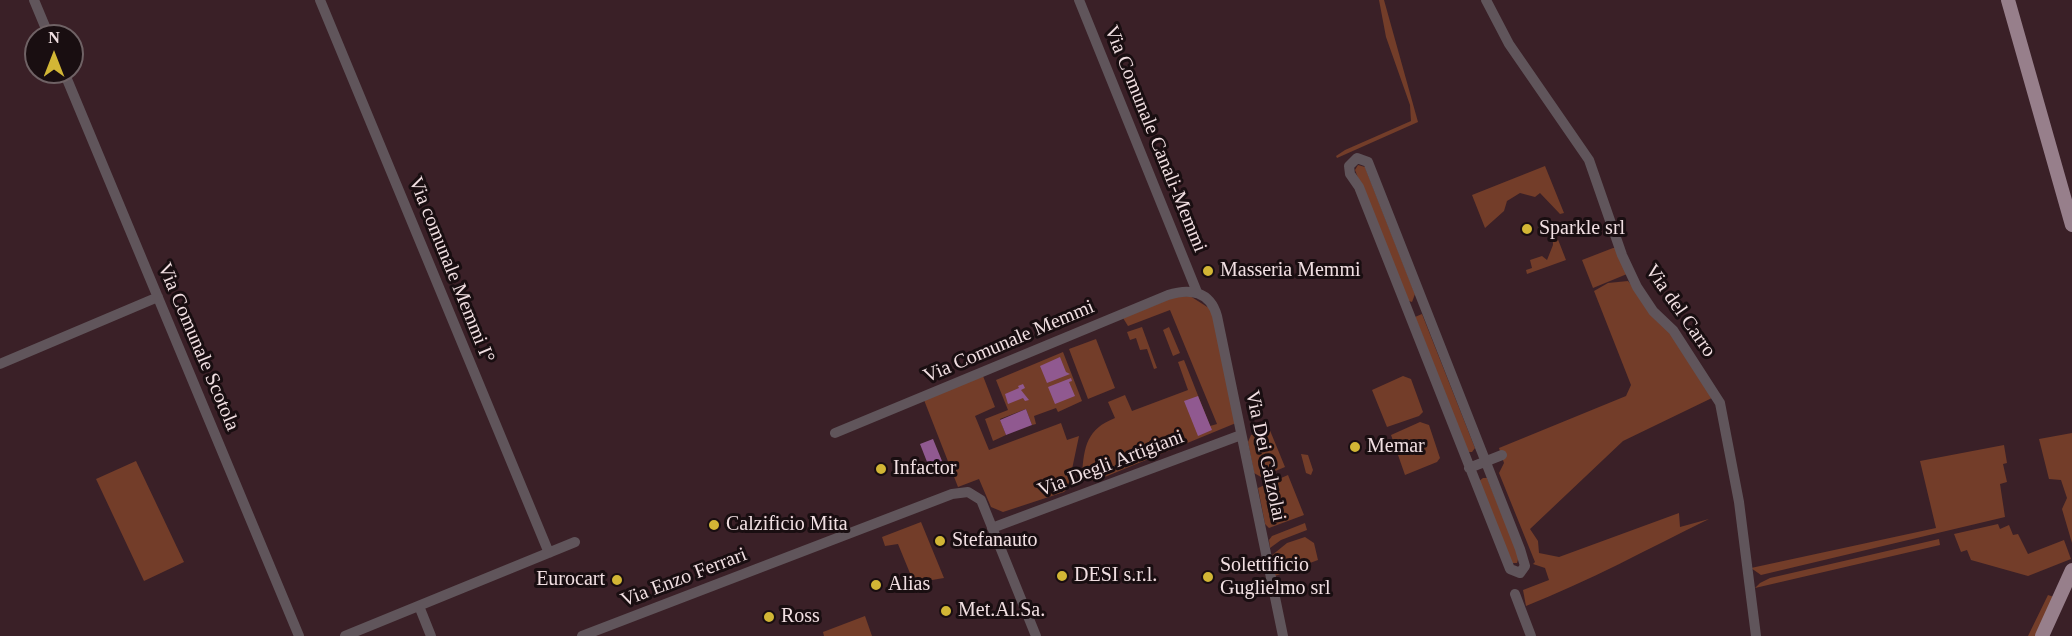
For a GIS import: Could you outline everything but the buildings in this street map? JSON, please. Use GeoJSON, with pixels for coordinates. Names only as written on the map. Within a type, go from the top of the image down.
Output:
{"type":"FeatureCollection","features":[{"type":"Feature","properties":{"kind":"main road"},"geometry":{"type":"LineString","coordinates":[[2008,0],[2072,225]]}},
{"type":"Feature","properties":{"kind":"main road"},"geometry":{"type":"LineString","coordinates":[[2042,636],[2072,570]]}},
{"type":"Feature","properties":{"kind":"street"},"geometry":{"type":"LineString","coordinates":[[34,0],[44,24]]}},
{"type":"Feature","properties":{"kind":"street","name":"Via comunale Memmi I°"},"geometry":{"type":"LineString","coordinates":[[320,0],[549,553]]}},
{"type":"Feature","properties":{"kind":"street","name":"Via Comunale Canali-Memmi"},"geometry":{"type":"LineString","coordinates":[[1079,0],[1197,292]]}},
{"type":"Feature","properties":{"kind":"street","name":"Via del Carro"},"geometry":{"type":"LineString","coordinates":[[1486,0],[1509,44],[1589,160],[1622,255],[1637,287],[1653,310],[1673,330],[1720,404],[1739,502],[1756,636]]}},
{"type":"Feature","properties":{"kind":"street","name":"Via Comunale Scotola"},"geometry":{"type":"LineString","coordinates":[[69,84],[299,636]]}},
{"type":"Feature","properties":{"kind":"street"},"geometry":{"type":"LineString","coordinates":[[1357,158],[1368,162],[1422,305],[1524,563],[1520,573],[1510,569],[1359,188],[1350,174],[1349,166],[1357,158]]}},
{"type":"Feature","properties":{"kind":"street","name":"Via Comunale Memmi"},"geometry":{"type":"LineString","coordinates":[[835,433],[1168,295],[1185,291],[1197,292]]}},
{"type":"Feature","properties":{"kind":"street","name":"Via Dei Calzolai"},"geometry":{"type":"LineString","coordinates":[[1197,292],[1213,305],[1217,316],[1283,636]]}},
{"type":"Feature","properties":{"kind":"street"},"geometry":{"type":"LineString","coordinates":[[0,364],[158,297]]}},
{"type":"Feature","properties":{"kind":"street"},"geometry":{"type":"LineString","coordinates":[[1407,311],[1422,305]]}},
{"type":"Feature","properties":{"kind":"street","name":"Via Degli Artigiani"},"geometry":{"type":"LineString","coordinates":[[992,528],[1241,435]]}},
{"type":"Feature","properties":{"kind":"street"},"geometry":{"type":"LineString","coordinates":[[1469,468],[1502,455]]}},
{"type":"Feature","properties":{"kind":"street","name":"Via Enzo Ferrari"},"geometry":{"type":"LineString","coordinates":[[582,636],[952,494],[968,492],[981,500],[992,528]]}},
{"type":"Feature","properties":{"kind":"street"},"geometry":{"type":"LineString","coordinates":[[992,528],[1036,636]]}},
{"type":"Feature","properties":{"kind":"street"},"geometry":{"type":"LineString","coordinates":[[345,636],[574,542]]}},
{"type":"Feature","properties":{"kind":"street"},"geometry":{"type":"LineString","coordinates":[[1515,594],[1531,636]]}},
{"type":"Feature","properties":{"kind":"street"},"geometry":{"type":"LineString","coordinates":[[419,606],[430,636]]}},
{"type":"Feature","properties":{"kind":"shaded area"},"geometry":{"type":"Polygon","coordinates":[[[1379,0],[1384,0],[1418,122],[1337,158],[1336,156],[1345,150],[1411,121],[1410,105],[1386,37],[1379,0]]]}},
{"type":"Feature","properties":{"kind":"shaded area"},"geometry":{"type":"Polygon","coordinates":[[[1358,165],[1365,167],[1415,294],[1412,302],[1406,300],[1355,170],[1358,165]]]}},
{"type":"Feature","properties":{"kind":"shaded area"},"geometry":{"type":"Polygon","coordinates":[[[1545,166],[1564,213],[1560,214],[1540,193],[1535,197],[1520,193],[1507,201],[1504,211],[1485,228],[1472,195],[1545,166]]]}},
{"type":"Feature","properties":{"kind":"shaded area"},"geometry":{"type":"Polygon","coordinates":[[[1552,224],[1566,260],[1527,274],[1526,270],[1532,268],[1530,260],[1542,256],[1547,260],[1553,245],[1552,224]]]}},
{"type":"Feature","properties":{"kind":"shaded area"},"geometry":{"type":"Polygon","coordinates":[[[1616,248],[1627,274],[1593,288],[1582,260],[1616,248]]]}},
{"type":"Feature","properties":{"kind":"shaded area"},"geometry":{"type":"Polygon","coordinates":[[[1628,281],[1669,329],[1714,397],[1623,441],[1530,529],[1538,541],[1539,553],[1559,557],[1679,513],[1680,527],[1709,519],[1596,575],[1526,606],[1523,590],[1549,580],[1545,568],[1533,564],[1535,562],[1499,473],[1504,463],[1499,448],[1626,396],[1631,385],[1594,291],[1608,283],[1628,281]]]}},
{"type":"Feature","properties":{"kind":"shaded area"},"geometry":{"type":"Polygon","coordinates":[[[1190,296],[1212,310],[1236,423],[1095,481],[1086,479],[1082,475],[1084,455],[1089,440],[1098,427],[1115,418],[1108,402],[1125,395],[1132,411],[1188,390],[1178,362],[1184,360],[1210,426],[1217,424],[1170,310],[1128,326],[1123,318],[1174,297],[1190,296]]]}},
{"type":"Feature","properties":{"kind":"shaded area"},"geometry":{"type":"Polygon","coordinates":[[[1422,314],[1475,448],[1472,452],[1468,452],[1415,317],[1422,314]]]}},
{"type":"Feature","properties":{"kind":"shaded area"},"geometry":{"type":"Polygon","coordinates":[[[1142,327],[1157,368],[1154,369],[1147,349],[1140,350],[1136,338],[1130,340],[1127,332],[1142,327]]]}},
{"type":"Feature","properties":{"kind":"shaded area"},"geometry":{"type":"Polygon","coordinates":[[[1169,327],[1180,353],[1173,356],[1163,330],[1169,327]]]}},
{"type":"Feature","properties":{"kind":"shaded area"},"geometry":{"type":"Polygon","coordinates":[[[1096,339],[1115,388],[1088,399],[1069,349],[1096,339]]]}},
{"type":"Feature","properties":{"kind":"shaded area"},"geometry":{"type":"Polygon","coordinates":[[[1063,352],[1082,401],[1058,412],[1056,408],[1034,416],[1036,424],[1032,425],[1026,409],[1000,419],[1006,435],[993,441],[985,419],[1008,410],[996,380],[1063,352]]]}},
{"type":"Feature","properties":{"kind":"shaded area"},"geometry":{"type":"Polygon","coordinates":[[[1060,357],[1066,372],[1070,374],[1047,383],[1040,366],[1060,357]]]}},
{"type":"Feature","properties":{"kind":"shaded area"},"geometry":{"type":"Polygon","coordinates":[[[983,376],[995,407],[975,416],[989,450],[1061,423],[1067,440],[1079,436],[1068,488],[1064,492],[1003,512],[991,507],[979,479],[958,487],[924,400],[983,376]]]}},
{"type":"Feature","properties":{"kind":"shaded area"},"geometry":{"type":"Polygon","coordinates":[[[1403,376],[1411,379],[1423,412],[1419,416],[1387,427],[1372,390],[1403,376]]]}},
{"type":"Feature","properties":{"kind":"shaded area"},"geometry":{"type":"Polygon","coordinates":[[[1071,378],[1072,381],[1069,382],[1075,396],[1055,404],[1048,387],[1071,378]]]}},
{"type":"Feature","properties":{"kind":"shaded area"},"geometry":{"type":"Polygon","coordinates":[[[1023,384],[1025,388],[1021,390],[1029,400],[1025,401],[1023,398],[1008,404],[1005,394],[1023,384]]]}},
{"type":"Feature","properties":{"kind":"shaded area"},"geometry":{"type":"Polygon","coordinates":[[[1198,396],[1212,430],[1198,436],[1184,401],[1198,396]]]}},
{"type":"Feature","properties":{"kind":"shaded area"},"geometry":{"type":"Polygon","coordinates":[[[1026,409],[1032,425],[1006,435],[1000,420],[1026,409]]]}},
{"type":"Feature","properties":{"kind":"shaded area"},"geometry":{"type":"Polygon","coordinates":[[[1420,422],[1429,425],[1440,458],[1437,462],[1405,475],[1391,435],[1420,422]]]}},
{"type":"Feature","properties":{"kind":"shaded area"},"geometry":{"type":"Polygon","coordinates":[[[1269,428],[1285,467],[1261,477],[1254,473],[1248,442],[1251,435],[1269,428]]]}},
{"type":"Feature","properties":{"kind":"shaded area"},"geometry":{"type":"Polygon","coordinates":[[[2072,433],[2072,543],[2062,509],[2067,498],[2061,480],[2049,479],[2039,439],[2072,433]]]}},
{"type":"Feature","properties":{"kind":"shaded area"},"geometry":{"type":"Polygon","coordinates":[[[933,439],[942,461],[929,467],[920,444],[933,439]]]}},
{"type":"Feature","properties":{"kind":"shaded area"},"geometry":{"type":"Polygon","coordinates":[[[2004,445],[2007,463],[2003,464],[2007,482],[2000,484],[2005,517],[1761,575],[1751,568],[1936,528],[1920,461],[2004,445]]]}},
{"type":"Feature","properties":{"kind":"shaded area"},"geometry":{"type":"Polygon","coordinates":[[[1301,454],[1308,455],[1313,470],[1311,475],[1306,473],[1301,454]]]}},
{"type":"Feature","properties":{"kind":"shaded area"},"geometry":{"type":"Polygon","coordinates":[[[136,461],[184,562],[144,581],[96,479],[136,461]]]}},
{"type":"Feature","properties":{"kind":"shaded area"},"geometry":{"type":"Polygon","coordinates":[[[1288,475],[1304,515],[1269,528],[1265,524],[1258,488],[1288,475]]]}},
{"type":"Feature","properties":{"kind":"shaded area"},"geometry":{"type":"Polygon","coordinates":[[[1487,478],[1519,556],[1517,563],[1511,563],[1479,481],[1487,478]]]}},
{"type":"Feature","properties":{"kind":"shaded area"},"geometry":{"type":"Polygon","coordinates":[[[921,522],[944,578],[914,583],[898,544],[885,546],[882,537],[921,522]]]}},
{"type":"Feature","properties":{"kind":"shaded area"},"geometry":{"type":"Polygon","coordinates":[[[1305,523],[1307,530],[1281,540],[1270,548],[1269,540],[1272,536],[1305,523]]]}},
{"type":"Feature","properties":{"kind":"shaded area"},"geometry":{"type":"Polygon","coordinates":[[[1998,524],[2000,529],[2009,525],[2013,535],[2018,534],[2028,554],[2064,540],[2071,559],[2028,576],[1971,560],[1967,550],[1961,552],[1954,534],[1998,524]]]}},
{"type":"Feature","properties":{"kind":"shaded area"},"geometry":{"type":"Polygon","coordinates":[[[1305,537],[1314,543],[1318,560],[1275,576],[1271,556],[1287,543],[1305,537]]]}},
{"type":"Feature","properties":{"kind":"shaded area"},"geometry":{"type":"Polygon","coordinates":[[[1939,539],[1940,545],[1755,588],[1770,578],[1939,539]]]}},
{"type":"Feature","properties":{"kind":"shaded area"},"geometry":{"type":"Polygon","coordinates":[[[2048,595],[2054,597],[2035,636],[2028,636],[2048,595]]]}},
{"type":"Feature","properties":{"kind":"shaded area"},"geometry":{"type":"Polygon","coordinates":[[[865,616],[872,636],[824,636],[823,632],[865,616]]]}},
{"type":"Feature","properties":{"kind":"place","name":"Sparkle srl"},"geometry":{"type":"Point","coordinates":[1527,229]}},
{"type":"Feature","properties":{"kind":"place","name":"Masseria Memmi"},"geometry":{"type":"Point","coordinates":[1208,271]}},
{"type":"Feature","properties":{"kind":"place","name":"Memar"},"geometry":{"type":"Point","coordinates":[1355,447]}},
{"type":"Feature","properties":{"kind":"place","name":"Infactor"},"geometry":{"type":"Point","coordinates":[881,469]}},
{"type":"Feature","properties":{"kind":"place","name":"Calzificio Mita"},"geometry":{"type":"Point","coordinates":[714,525]}},
{"type":"Feature","properties":{"kind":"place","name":"Stefanauto"},"geometry":{"type":"Point","coordinates":[940,541]}},
{"type":"Feature","properties":{"kind":"place","name":"DESI s.r.l."},"geometry":{"type":"Point","coordinates":[1062,576]}},
{"type":"Feature","properties":{"kind":"place","name":"Solettificio Guglielmo srl"},"geometry":{"type":"Point","coordinates":[1208,577]}},
{"type":"Feature","properties":{"kind":"place","name":"Eurocart"},"geometry":{"type":"Point","coordinates":[617,580]}},
{"type":"Feature","properties":{"kind":"place","name":"Alias"},"geometry":{"type":"Point","coordinates":[876,585]}},
{"type":"Feature","properties":{"kind":"place","name":"Met.Al.Sa."},"geometry":{"type":"Point","coordinates":[946,611]}},
{"type":"Feature","properties":{"kind":"place","name":"Ross"},"geometry":{"type":"Point","coordinates":[769,617]}}]}
